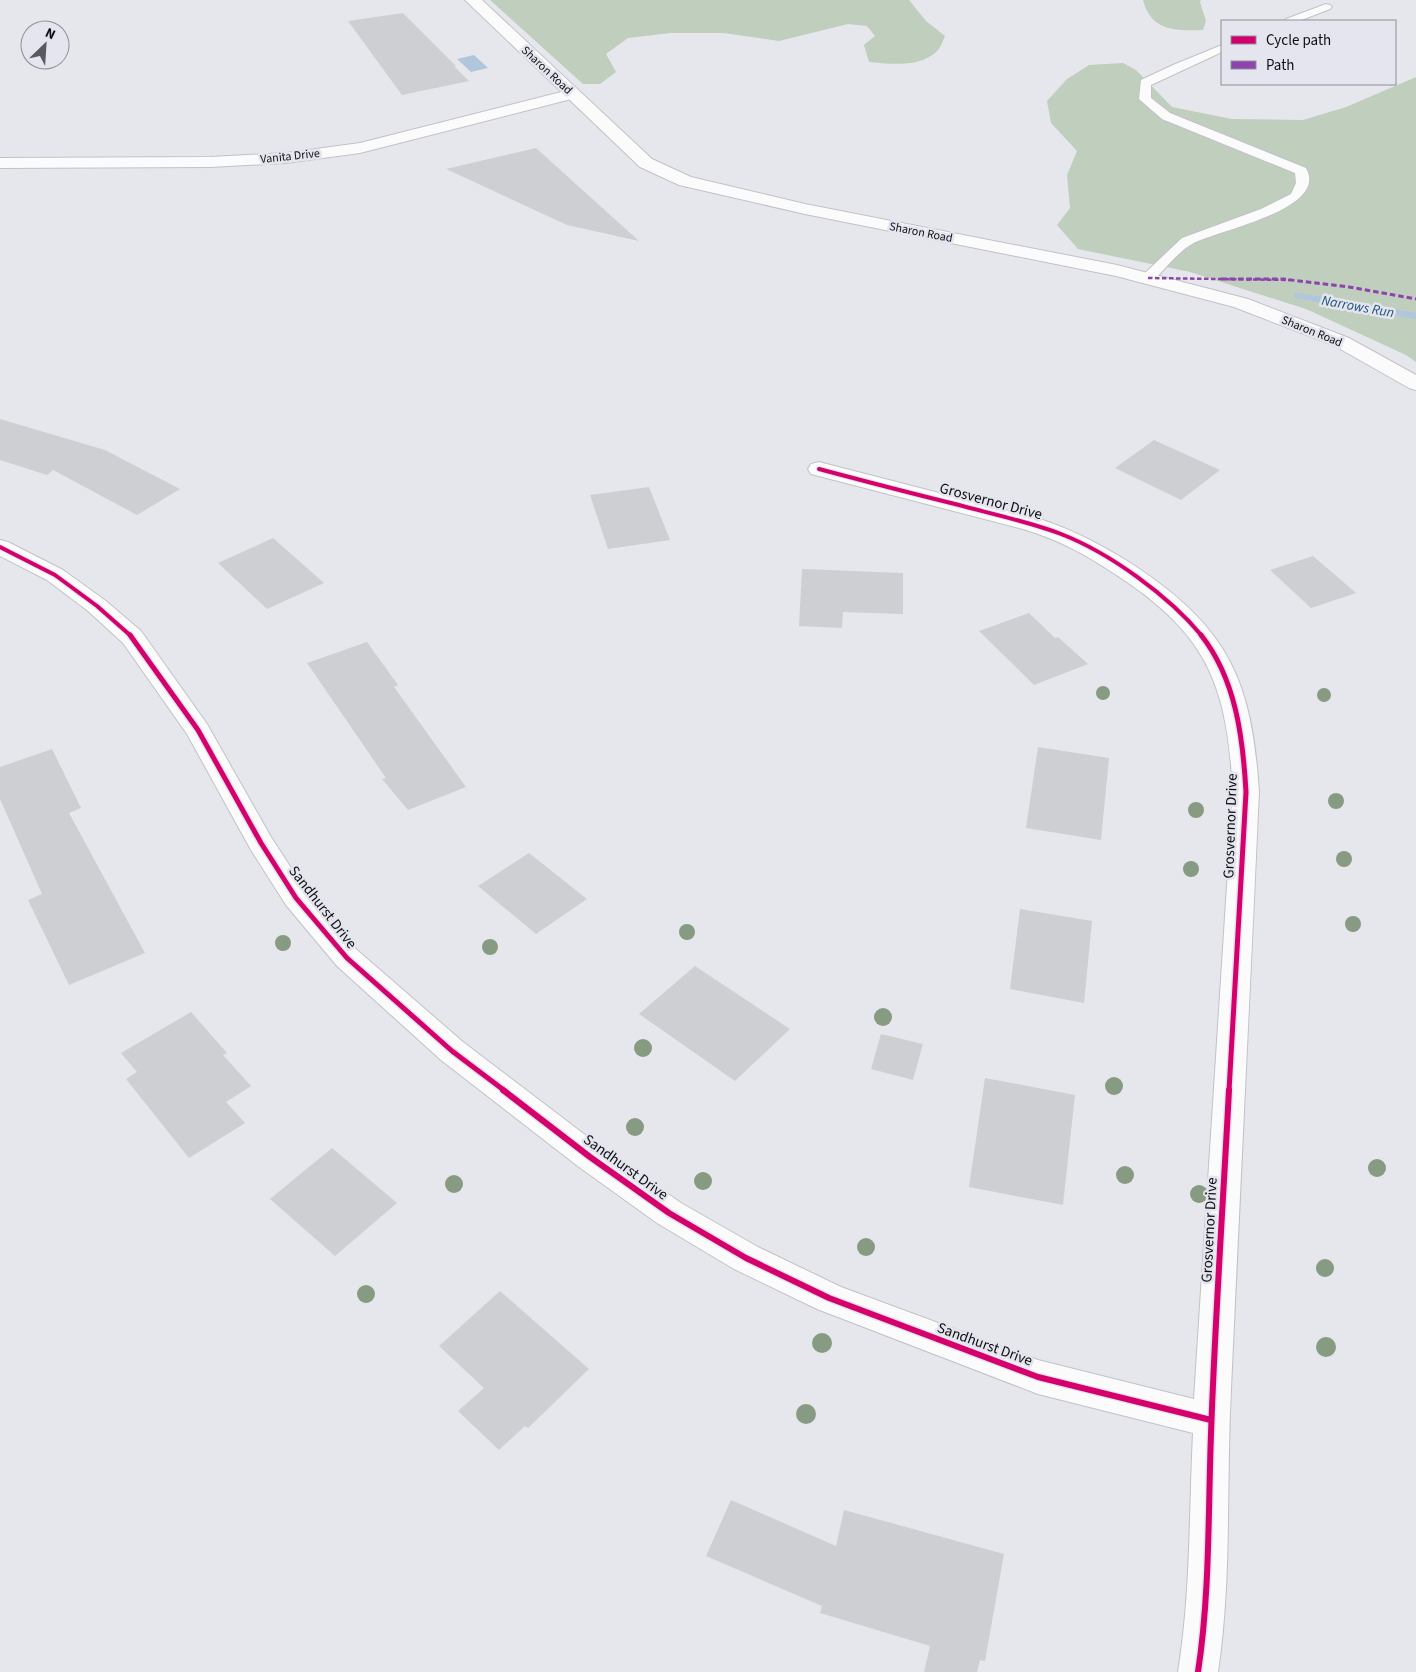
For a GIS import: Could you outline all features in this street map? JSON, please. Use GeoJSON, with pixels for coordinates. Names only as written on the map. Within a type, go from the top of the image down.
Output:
{"type":"FeatureCollection","features":[{"type":"Feature","properties":{"kind":"street","name":"Sharon Road"},"geometry":{"type":"LineString","coordinates":[[473,0],[646,163],[685,181],[805,209],[1108,269],[1241,303],[1342,342],[1416,384]]}},
{"type":"Feature","properties":{"kind":"street","name":"Vanita Drive"},"geometry":{"type":"LineString","coordinates":[[0,163],[211,162],[286,158],[360,148],[573,94]]}},
{"type":"Feature","properties":{"kind":"street","name":"Grosvernor Drive"},"geometry":{"type":"LineString","coordinates":[[819,469],[1015,519],[1058,533],[1092,548],[1150,587],[1178,609],[1199,634],[1218,662],[1231,692],[1244,759],[1246,792],[1211,1420]]}},
{"type":"Feature","properties":{"kind":"street","name":"Sandhurst Drive"},"geometry":{"type":"LineString","coordinates":[[0,547],[55,575],[97,606],[132,637],[198,730],[261,843],[296,898],[347,958],[452,1051],[590,1158],[669,1213],[746,1258],[829,1298],[1038,1377],[1211,1420]]}},
{"type":"Feature","properties":{"kind":"street"},"geometry":{"type":"LineString","coordinates":[[1198,1672],[1206,1624],[1210,1530],[1211,1420]]}},
{"type":"Feature","properties":{"kind":"lane"},"geometry":{"type":"LineString","coordinates":[[1293,20],[1326,7]]}},
{"type":"Feature","properties":{"kind":"lane"},"geometry":{"type":"LineString","coordinates":[[1148,278],[1187,241],[1266,212],[1296,196],[1302,183],[1301,171],[1166,116],[1145,99],[1145,83],[1221,48]]}},
{"type":"Feature","properties":{"kind":"green space"},"geometry":{"type":"Polygon","coordinates":[[[490,0],[909,0],[926,21],[945,36],[939,49],[931,56],[905,64],[869,62],[864,45],[875,36],[867,26],[848,24],[779,41],[723,33],[671,33],[628,38],[606,54],[616,72],[600,84],[583,84],[490,0]]]}},
{"type":"Feature","properties":{"kind":"green space"},"geometry":{"type":"Polygon","coordinates":[[[1143,0],[1201,0],[1206,21],[1203,30],[1183,30],[1165,27],[1152,18],[1143,0]]]}},
{"type":"Feature","properties":{"kind":"green space"},"geometry":{"type":"Polygon","coordinates":[[[1123,63],[1136,70],[1172,107],[1232,119],[1303,120],[1346,107],[1416,77],[1416,362],[1406,355],[1306,309],[1190,272],[1078,249],[1057,225],[1070,208],[1067,175],[1077,151],[1051,123],[1047,101],[1067,79],[1089,65],[1123,63]]]}},
{"type":"Feature","properties":{"kind":"water"},"geometry":{"type":"Polygon","coordinates":[[[474,55],[488,68],[471,72],[457,59],[474,55]]]}},
{"type":"Feature","properties":{"kind":"building"},"geometry":{"type":"Polygon","coordinates":[[[403,13],[469,81],[402,95],[348,21],[403,13]]]}},
{"type":"Feature","properties":{"kind":"building"},"geometry":{"type":"Polygon","coordinates":[[[536,148],[639,241],[567,225],[446,169],[536,148]]]}},
{"type":"Feature","properties":{"kind":"building"},"geometry":{"type":"Polygon","coordinates":[[[0,419],[105,450],[180,489],[137,515],[53,470],[47,475],[0,460],[0,419]]]}},
{"type":"Feature","properties":{"kind":"building"},"geometry":{"type":"Polygon","coordinates":[[[1154,440],[1220,470],[1181,500],[1115,468],[1154,440]]]}},
{"type":"Feature","properties":{"kind":"building"},"geometry":{"type":"Polygon","coordinates":[[[649,487],[670,540],[608,549],[590,495],[649,487]]]}},
{"type":"Feature","properties":{"kind":"building"},"geometry":{"type":"Polygon","coordinates":[[[273,538],[324,583],[267,609],[218,563],[273,538]]]}},
{"type":"Feature","properties":{"kind":"building"},"geometry":{"type":"Polygon","coordinates":[[[1313,556],[1356,593],[1311,608],[1270,570],[1313,556]]]}},
{"type":"Feature","properties":{"kind":"building"},"geometry":{"type":"Polygon","coordinates":[[[802,569],[903,573],[903,614],[843,612],[842,628],[799,626],[802,569]]]}},
{"type":"Feature","properties":{"kind":"building"},"geometry":{"type":"Polygon","coordinates":[[[1029,613],[1055,638],[1058,637],[1088,664],[1034,685],[979,631],[1029,613]]]}},
{"type":"Feature","properties":{"kind":"building"},"geometry":{"type":"Polygon","coordinates":[[[367,642],[398,685],[394,687],[466,787],[408,810],[382,779],[386,778],[307,663],[367,642]]]}},
{"type":"Feature","properties":{"kind":"building"},"geometry":{"type":"Polygon","coordinates":[[[1038,747],[1109,758],[1101,840],[1026,828],[1038,747]]]}},
{"type":"Feature","properties":{"kind":"building"},"geometry":{"type":"Polygon","coordinates":[[[52,749],[81,808],[69,813],[145,953],[69,985],[28,900],[42,894],[0,799],[0,767],[52,749]]]}},
{"type":"Feature","properties":{"kind":"building"},"geometry":{"type":"Polygon","coordinates":[[[529,853],[587,899],[536,934],[478,886],[529,853]]]}},
{"type":"Feature","properties":{"kind":"building"},"geometry":{"type":"Polygon","coordinates":[[[1020,909],[1092,921],[1084,1003],[1010,989],[1020,909]]]}},
{"type":"Feature","properties":{"kind":"building"},"geometry":{"type":"Polygon","coordinates":[[[695,966],[790,1029],[735,1081],[639,1014],[695,966]]]}},
{"type":"Feature","properties":{"kind":"building"},"geometry":{"type":"Polygon","coordinates":[[[191,1012],[227,1053],[223,1055],[251,1086],[226,1102],[245,1123],[189,1158],[126,1079],[137,1072],[121,1053],[191,1012]]]}},
{"type":"Feature","properties":{"kind":"building"},"geometry":{"type":"Polygon","coordinates":[[[881,1034],[923,1044],[913,1080],[871,1069],[881,1034]]]}},
{"type":"Feature","properties":{"kind":"building"},"geometry":{"type":"Polygon","coordinates":[[[985,1078],[1075,1095],[1063,1205],[969,1187],[985,1078]]]}},
{"type":"Feature","properties":{"kind":"building"},"geometry":{"type":"Polygon","coordinates":[[[332,1148],[397,1203],[335,1256],[270,1199],[332,1148]]]}},
{"type":"Feature","properties":{"kind":"building"},"geometry":{"type":"Polygon","coordinates":[[[500,1291],[589,1369],[528,1428],[525,1426],[499,1450],[458,1411],[484,1388],[439,1346],[500,1291]]]}},
{"type":"Feature","properties":{"kind":"building"},"geometry":{"type":"Polygon","coordinates":[[[731,1500],[836,1546],[844,1510],[1004,1554],[985,1661],[980,1660],[977,1672],[924,1672],[930,1646],[820,1613],[822,1606],[706,1556],[731,1500]]]}},
{"type":"Feature","properties":{"kind":"waterway","name":"Narrows Run"},"geometry":{"type":"LineString","coordinates":[[1299,296],[1416,316]]}},
{"type":"Feature","properties":{"kind":"marked path"},"geometry":{"type":"LineString","coordinates":[[1148,278],[1283,279],[1349,287],[1416,299]]}},
{"type":"Feature","properties":{"kind":"cycle path"},"geometry":{"type":"LineString","coordinates":[[819,469],[1032,524],[1077,541],[1097,551],[1160,594],[1183,614],[1212,650],[1226,678],[1242,743],[1246,792],[1212,1402],[1209,1571],[1207,1605],[1198,1672]]}},
{"type":"Feature","properties":{"kind":"cycle path"},"geometry":{"type":"LineString","coordinates":[[0,547],[55,575],[97,606],[132,637],[198,730],[261,843],[296,898],[347,958],[452,1051],[590,1157],[669,1213],[746,1258],[829,1298],[1038,1377],[1211,1420]]}}]}
